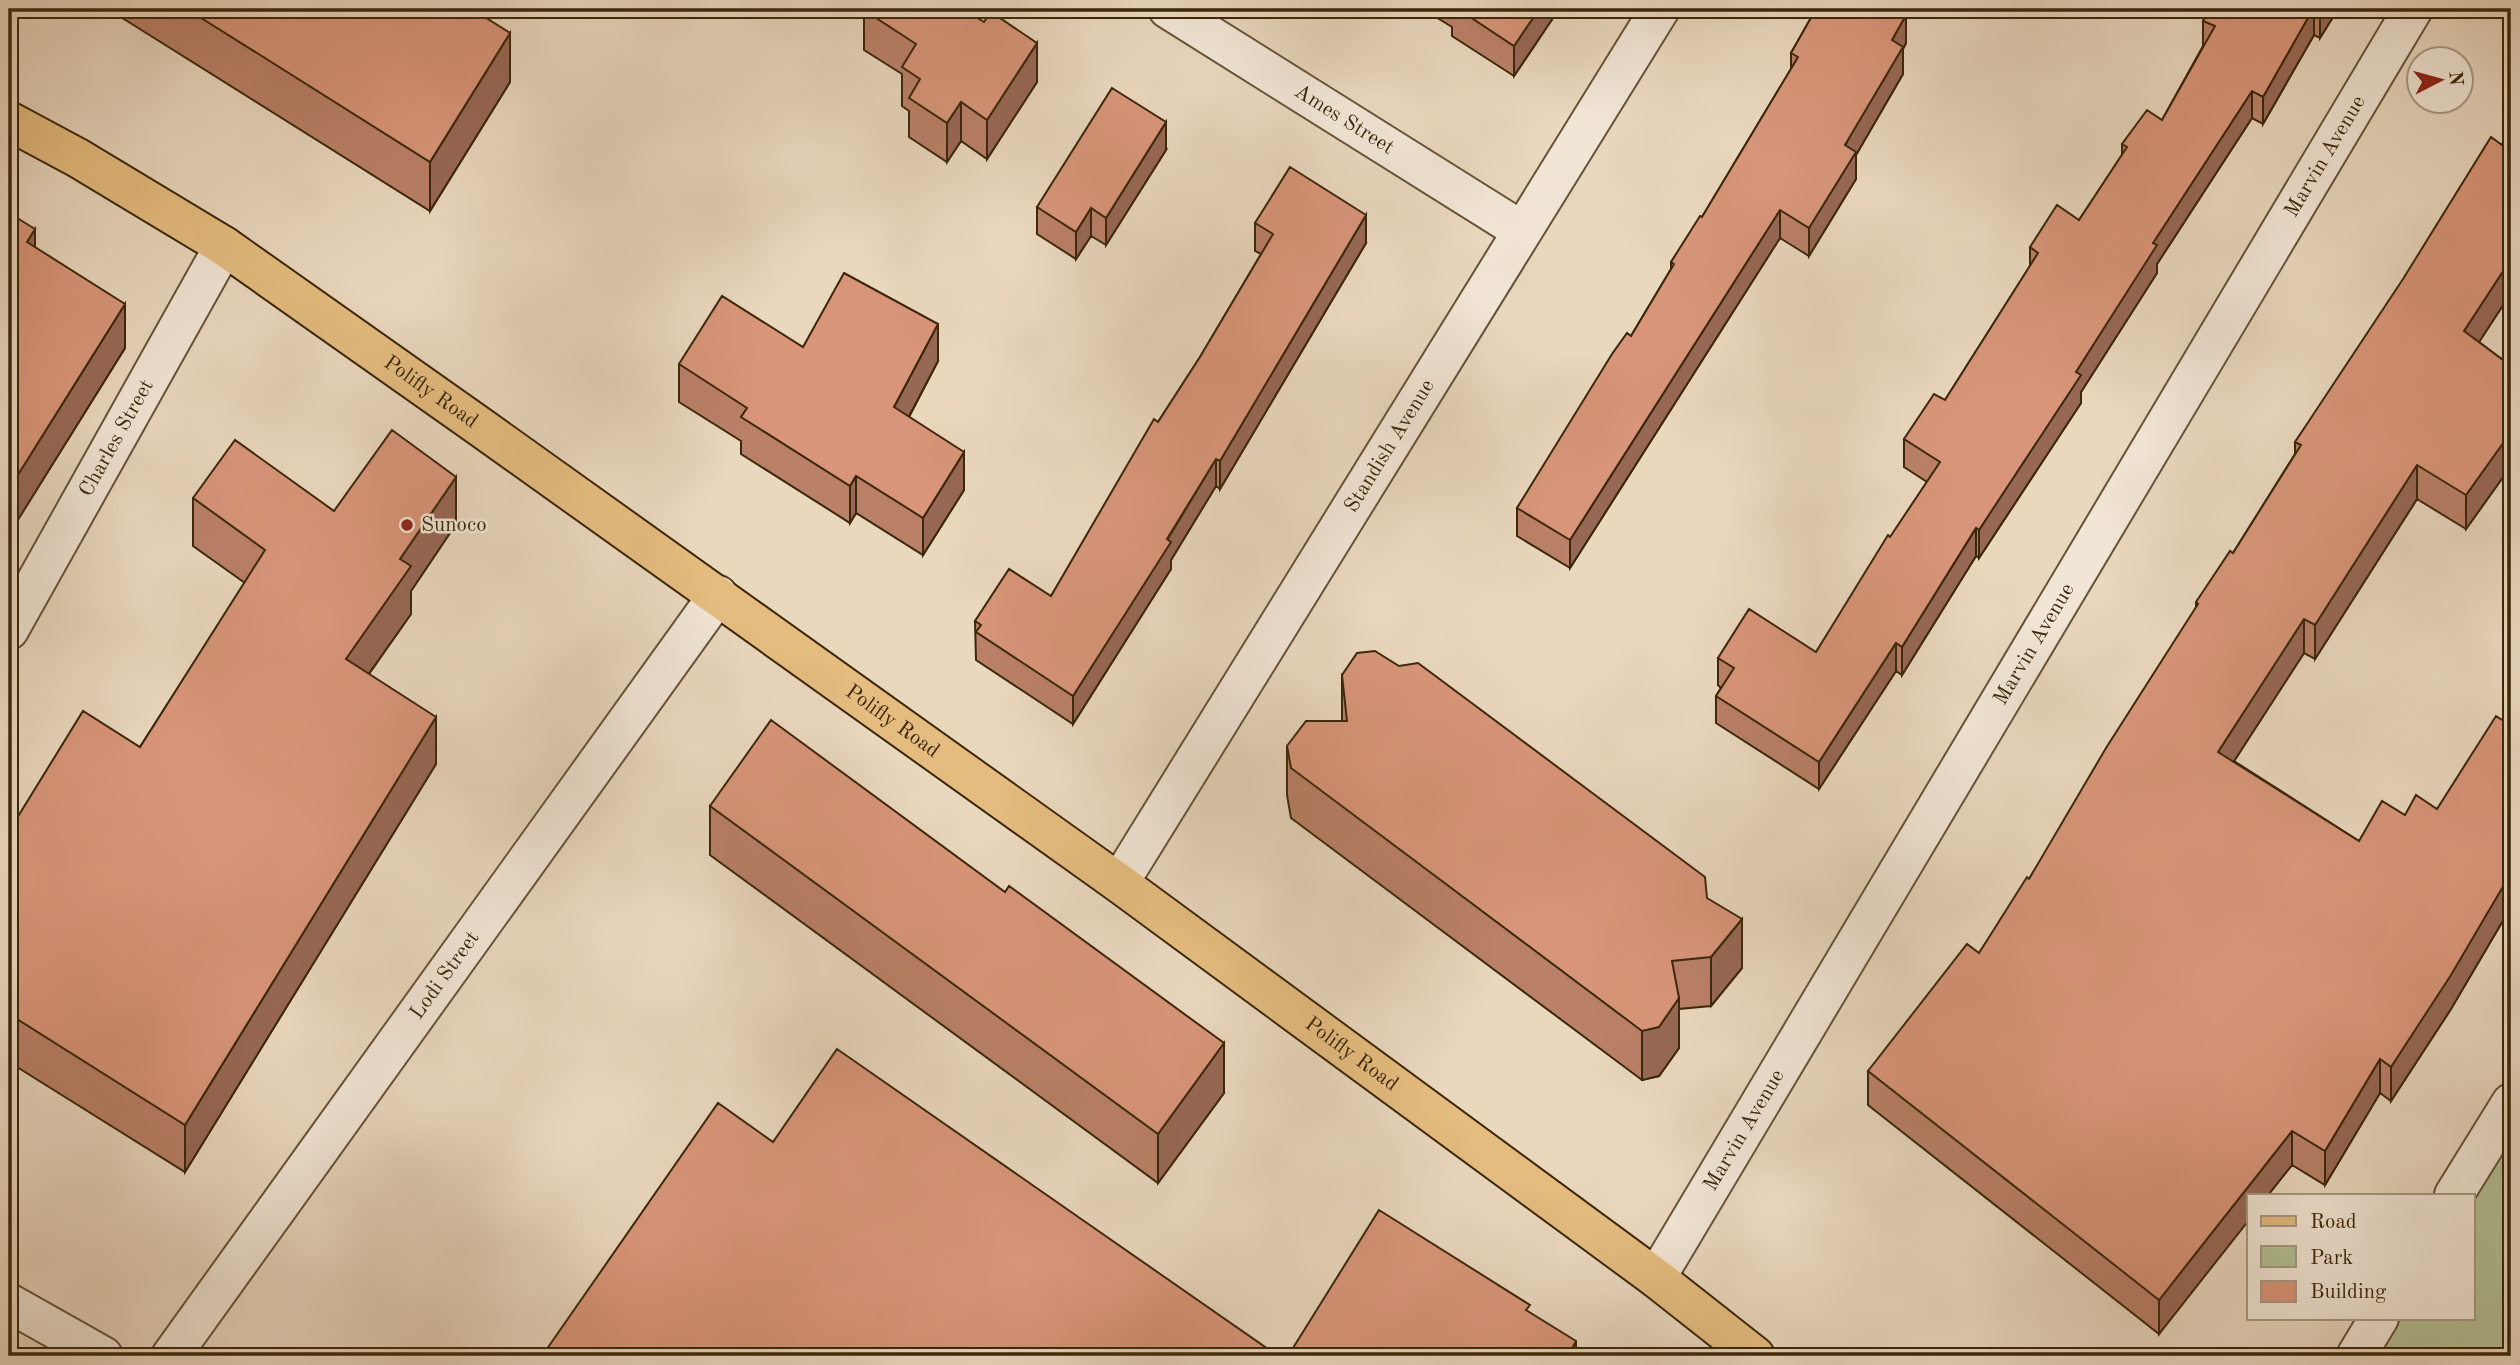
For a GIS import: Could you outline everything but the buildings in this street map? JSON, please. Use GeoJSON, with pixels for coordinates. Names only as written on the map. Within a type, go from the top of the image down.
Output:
{"type":"FeatureCollection","features":[{"type":"Feature","properties":{"kind":"main road","name":"Polifly Road"},"geometry":{"type":"LineString","coordinates":[[9,121],[78,158],[224,246],[718,595],[1119,883],[1656,1278],[1755,1356]]}},
{"type":"Feature","properties":{"kind":"street","name":"Ames Street"},"geometry":{"type":"LineString","coordinates":[[1168,9],[1522,231]]}},
{"type":"Feature","properties":{"kind":"street","name":"Standish Avenue"},"geometry":{"type":"LineString","coordinates":[[1119,883],[1660,9]]}},
{"type":"Feature","properties":{"kind":"street","name":"Marvin Avenue"},"geometry":{"type":"LineString","coordinates":[[1656,1278],[2413,9]]}},
{"type":"Feature","properties":{"kind":"street","name":"Charles Street"},"geometry":{"type":"LineString","coordinates":[[9,629],[224,246]]}},
{"type":"Feature","properties":{"kind":"street","name":"Lodi Street"},"geometry":{"type":"LineString","coordinates":[[171,1356],[718,595]]}},
{"type":"Feature","properties":{"kind":"street"},"geometry":{"type":"LineString","coordinates":[[2455,1194],[2511,1103]]}},
{"type":"Feature","properties":{"kind":"street"},"geometry":{"type":"LineString","coordinates":[[9,1303],[103,1356]]}},
{"type":"Feature","properties":{"kind":"street"},"geometry":{"type":"LineString","coordinates":[[2356,1356],[2378,1320]]}},
{"type":"Feature","properties":{"kind":"green space"},"geometry":{"type":"Polygon","coordinates":[[[2511,1103],[2511,1356],[2356,1356],[2378,1320],[2474,1320],[2473,1194],[2511,1103]]]}},
{"type":"Feature","properties":{"kind":"place","name":"Sunoco"},"geometry":{"type":"Point","coordinates":[407,525]}}]}
